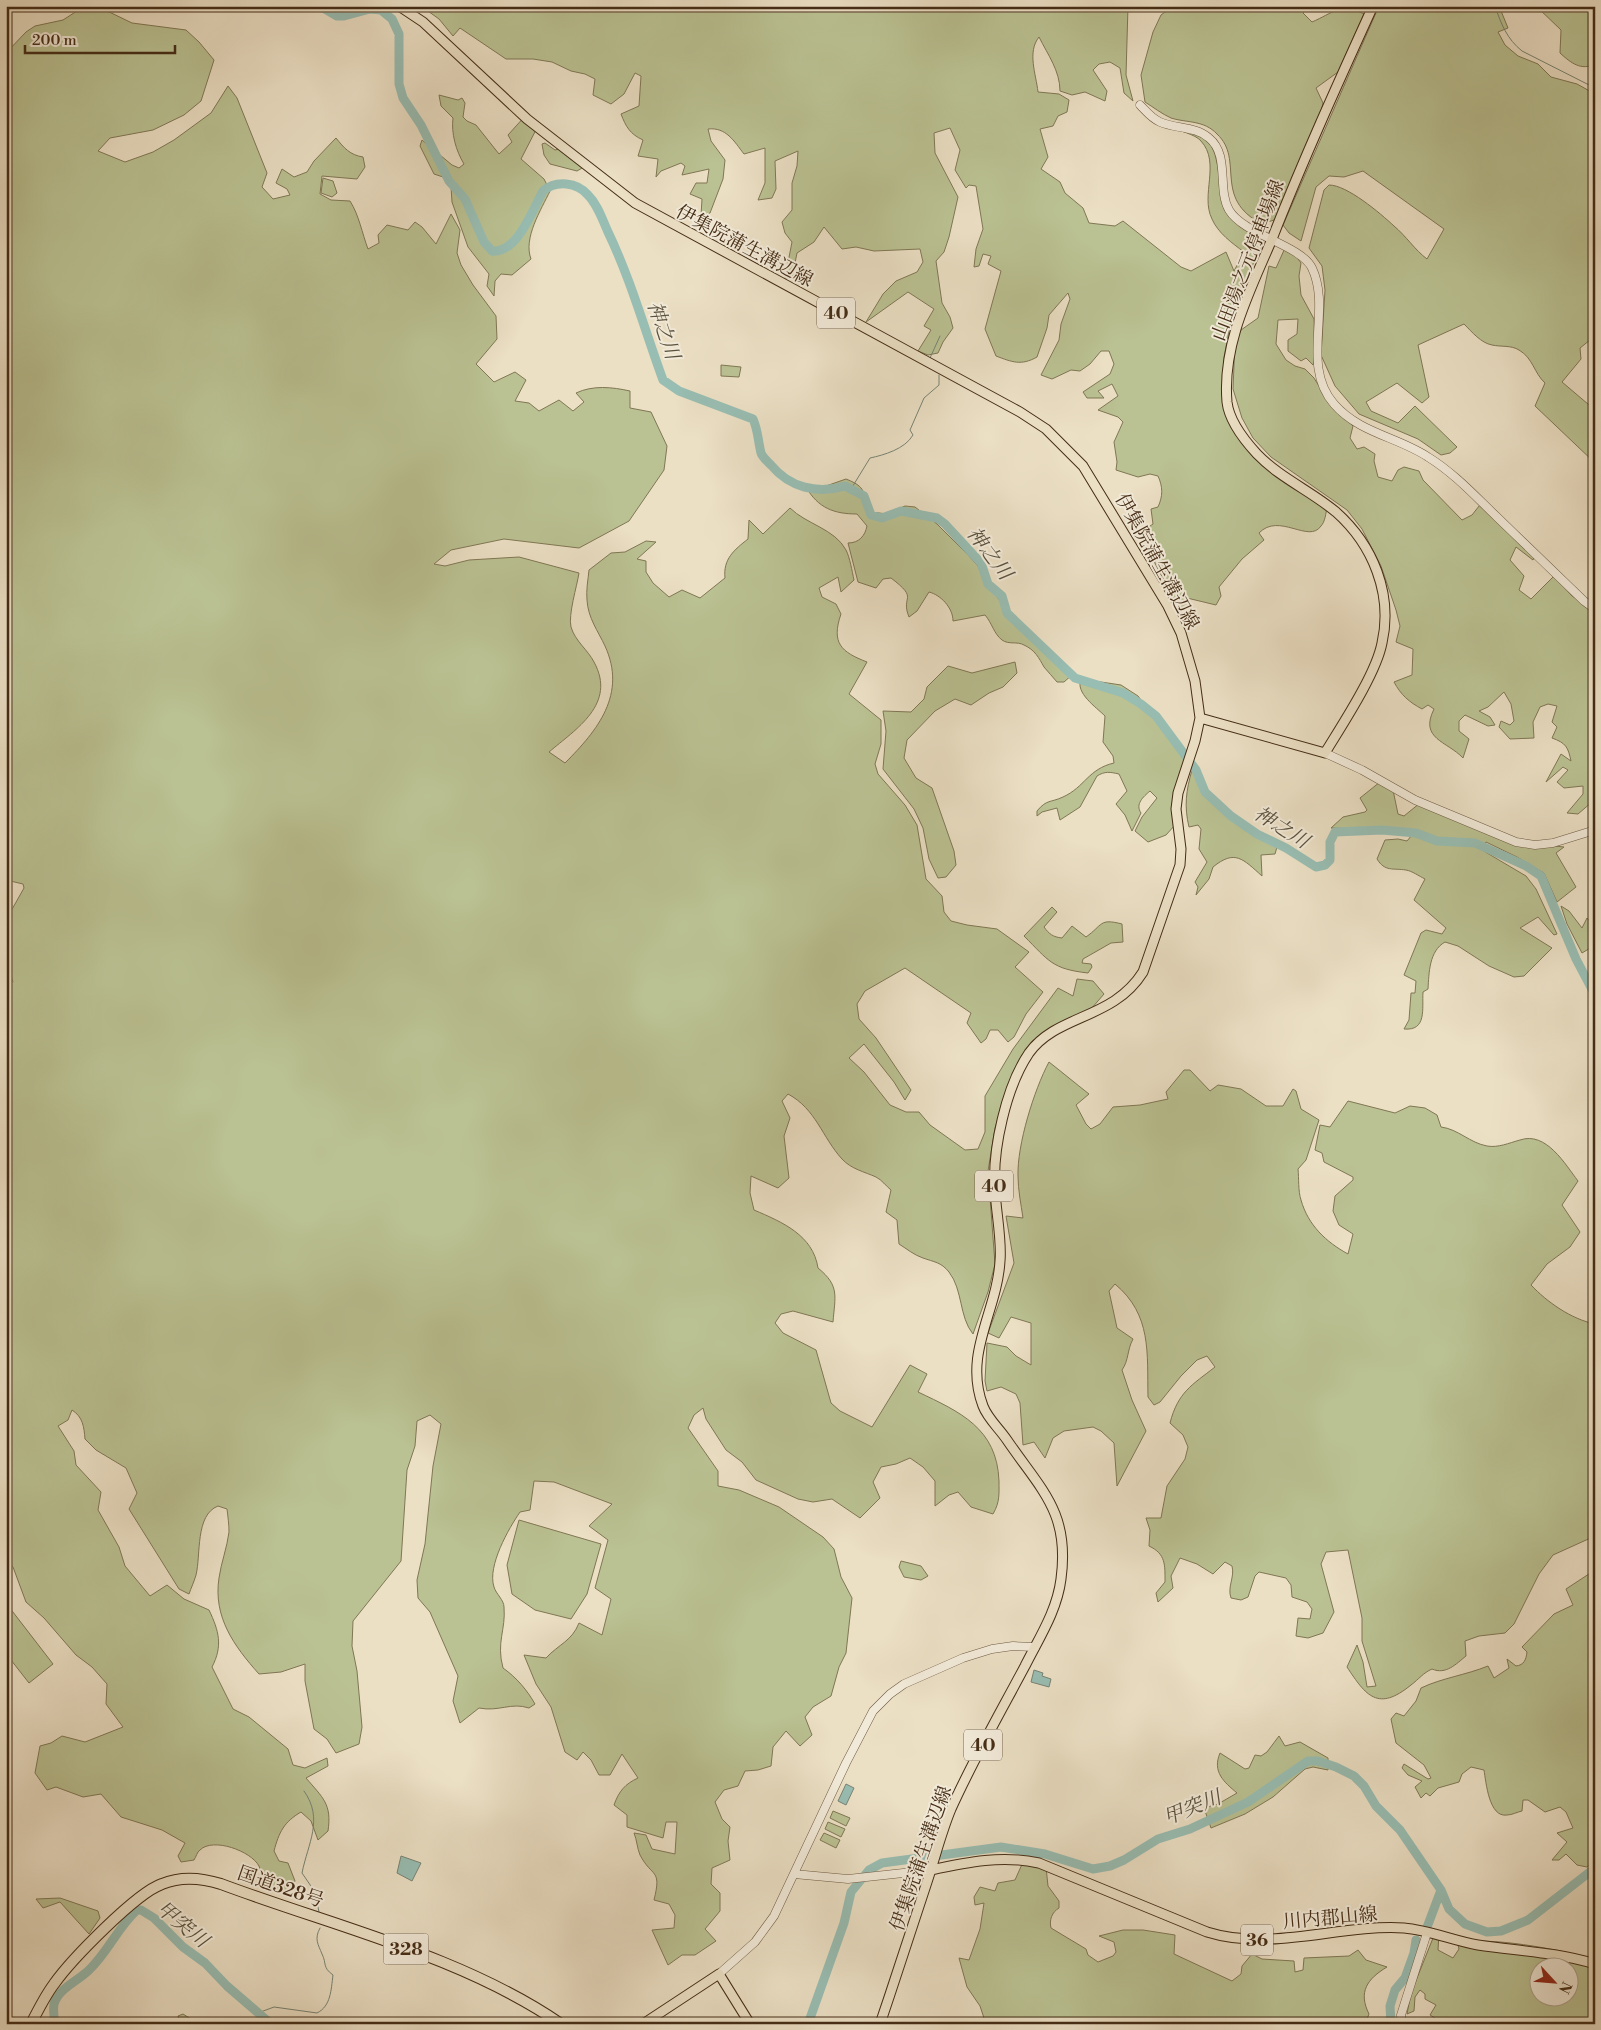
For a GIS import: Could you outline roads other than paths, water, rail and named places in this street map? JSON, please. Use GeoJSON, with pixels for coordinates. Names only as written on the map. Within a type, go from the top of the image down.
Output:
{"type":"FeatureCollection","features":[{"type":"Feature","properties":{"kind":"highway","name":"国道328号"},"geometry":{"type":"LineString","coordinates":[[31,2024],[54,1983],[128,1906],[144,1892],[160,1884],[191,1878],[221,1884],[444,1963],[517,1996],[561,2024]]}},
{"type":"Feature","properties":{"kind":"main road","name":"伊集院蒲生溝辺線"},"geometry":{"type":"LineString","coordinates":[[399,6],[423,22],[527,119],[635,203],[1012,408],[1046,429],[1065,446],[1095,483],[1182,633],[1196,682],[1200,718],[1191,756],[1178,793],[1176,809],[1181,849],[1180,864],[1143,972],[1135,984],[1117,1000],[1099,1011],[1058,1029],[1030,1052],[1013,1090],[995,1153],[995,1191],[1000,1261],[988,1315],[978,1342],[978,1378],[983,1406],[1050,1499],[1059,1526],[1062,1562],[1059,1588],[1049,1621],[960,1789],[938,1846],[880,2024]]}},
{"type":"Feature","properties":{"kind":"main road","name":"山田湯之元停車場線"},"geometry":{"type":"LineString","coordinates":[[1325,753],[1366,682],[1379,655],[1384,629],[1384,602],[1376,566],[1353,529],[1335,511],[1268,466],[1250,447],[1237,426],[1228,405],[1228,353],[1238,321],[1271,240],[1373,6]]}},
{"type":"Feature","properties":{"kind":"main road"},"geometry":{"type":"LineString","coordinates":[[1200,718],[1325,753]]}},
{"type":"Feature","properties":{"kind":"main road","name":"川内郡山線"},"geometry":{"type":"LineString","coordinates":[[931,1870],[976,1860],[1019,1858],[1075,1876],[1207,1932],[1230,1938],[1256,1940],[1405,1928],[1478,1944],[1525,1949],[1595,1964]]}},
{"type":"Feature","properties":{"kind":"main road"},"geometry":{"type":"LineString","coordinates":[[643,2024],[719,1974],[750,2024]]}},
{"type":"Feature","properties":{"kind":"street"},"geometry":{"type":"LineString","coordinates":[[1140,105],[1150,116],[1160,122],[1198,131],[1214,142],[1220,158],[1228,209],[1244,223],[1301,256],[1311,266],[1316,282],[1318,303],[1318,368],[1333,403],[1355,423],[1427,456],[1453,475],[1584,601],[1595,609]]}},
{"type":"Feature","properties":{"kind":"street"},"geometry":{"type":"LineString","coordinates":[[1325,753],[1362,770],[1415,800],[1516,842],[1535,845],[1553,844],[1595,830]]}},
{"type":"Feature","properties":{"kind":"street"},"geometry":{"type":"LineString","coordinates":[[719,1974],[750,1947],[774,1916],[864,1725],[873,1711],[890,1694],[920,1676],[992,1649],[1013,1646],[1035,1647]]}},
{"type":"Feature","properties":{"kind":"street"},"geometry":{"type":"LineString","coordinates":[[794,1874],[848,1879],[931,1870]]}},
{"type":"Feature","properties":{"kind":"street"},"geometry":{"type":"LineString","coordinates":[[1402,2024],[1401,2015],[1427,1933]]}},
{"type":"Feature","properties":{"kind":"water"},"geometry":{"type":"Polygon","coordinates":[[[1034,1670],[1043,1673],[1042,1676],[1051,1679],[1049,1687],[1031,1682],[1034,1670]]]}},
{"type":"Feature","properties":{"kind":"water"},"geometry":{"type":"Polygon","coordinates":[[[846,1784],[854,1788],[846,1805],[838,1801],[846,1784]]]}},
{"type":"Feature","properties":{"kind":"water"},"geometry":{"type":"Polygon","coordinates":[[[401,1856],[421,1863],[412,1881],[397,1873],[401,1856]]]}},
{"type":"Feature","properties":{"kind":"waterway","name":"神之川"},"geometry":{"type":"LineString","coordinates":[[320,6],[337,16],[370,9],[381,10],[392,19],[399,34],[399,84],[403,98],[421,125],[449,181],[465,199],[484,242],[492,251],[501,250],[516,238],[529,219],[543,191],[548,187],[560,184],[572,185],[578,187],[591,199],[597,208],[631,287],[663,380],[679,391],[753,419],[761,453],[778,473],[795,484],[814,489],[845,486],[864,496],[871,515],[882,518],[901,511],[937,518],[945,524],[981,563],[988,584],[1002,596],[1007,613],[1075,678],[1123,693],[1141,704],[1156,716],[1196,770],[1205,792],[1231,816],[1257,834],[1286,848],[1316,867],[1325,865],[1330,860],[1330,842],[1335,832],[1382,830],[1416,833],[1437,841],[1475,843],[1526,866],[1541,876],[1576,959],[1595,995]]}},
{"type":"Feature","properties":{"kind":"waterway"},"geometry":{"type":"LineString","coordinates":[[1495,6],[1505,31],[1522,51],[1595,88]]}},
{"type":"Feature","properties":{"kind":"waterway"},"geometry":{"type":"LineString","coordinates":[[930,358],[940,336]]}},
{"type":"Feature","properties":{"kind":"waterway"},"geometry":{"type":"LineString","coordinates":[[851,489],[870,458],[900,448],[913,435],[910,430],[924,398],[939,385],[939,375]]}},
{"type":"Feature","properties":{"kind":"waterway","name":"甲突川"},"geometry":{"type":"LineString","coordinates":[[808,2024],[844,1923],[851,1892],[869,1870],[882,1863],[1001,1847],[1045,1854],[1093,1869],[1110,1866],[1124,1860],[1158,1839],[1190,1829],[1248,1802],[1308,1761],[1318,1761],[1336,1767],[1354,1776],[1364,1786],[1376,1806],[1400,1830],[1441,1890],[1449,1909],[1465,1924],[1487,1932],[1501,1931],[1528,1920],[1595,1868]]}},
{"type":"Feature","properties":{"kind":"waterway"},"geometry":{"type":"LineString","coordinates":[[304,1791],[310,1801],[314,1821],[311,1841],[302,1873],[315,1892],[319,1912]]}},
{"type":"Feature","properties":{"kind":"waterway"},"geometry":{"type":"LineString","coordinates":[[1426,1930],[1441,1890]]}},
{"type":"Feature","properties":{"kind":"waterway","name":"甲突川"},"geometry":{"type":"LineString","coordinates":[[55,2024],[54,2004],[56,1998],[64,1989],[85,1974],[96,1963],[124,1924],[137,1910],[141,1910],[154,1918],[183,1947],[205,1963],[227,1986],[271,2024]]}},
{"type":"Feature","properties":{"kind":"waterway"},"geometry":{"type":"LineString","coordinates":[[258,2013],[274,2007],[317,2013],[328,2002],[333,1975],[326,1967],[318,1944],[317,1935],[320,1928]]}},
{"type":"Feature","properties":{"kind":"waterway"},"geometry":{"type":"LineString","coordinates":[[1391,2024],[1390,2006],[1395,1990],[1405,1978],[1414,1953],[1416,1940]]}},
{"type":"Feature","properties":{"kind":"waterway","name":"甲突川"},"geometry":{"type":"LineString","coordinates":[[55,2022],[62,2024]]}}]}
